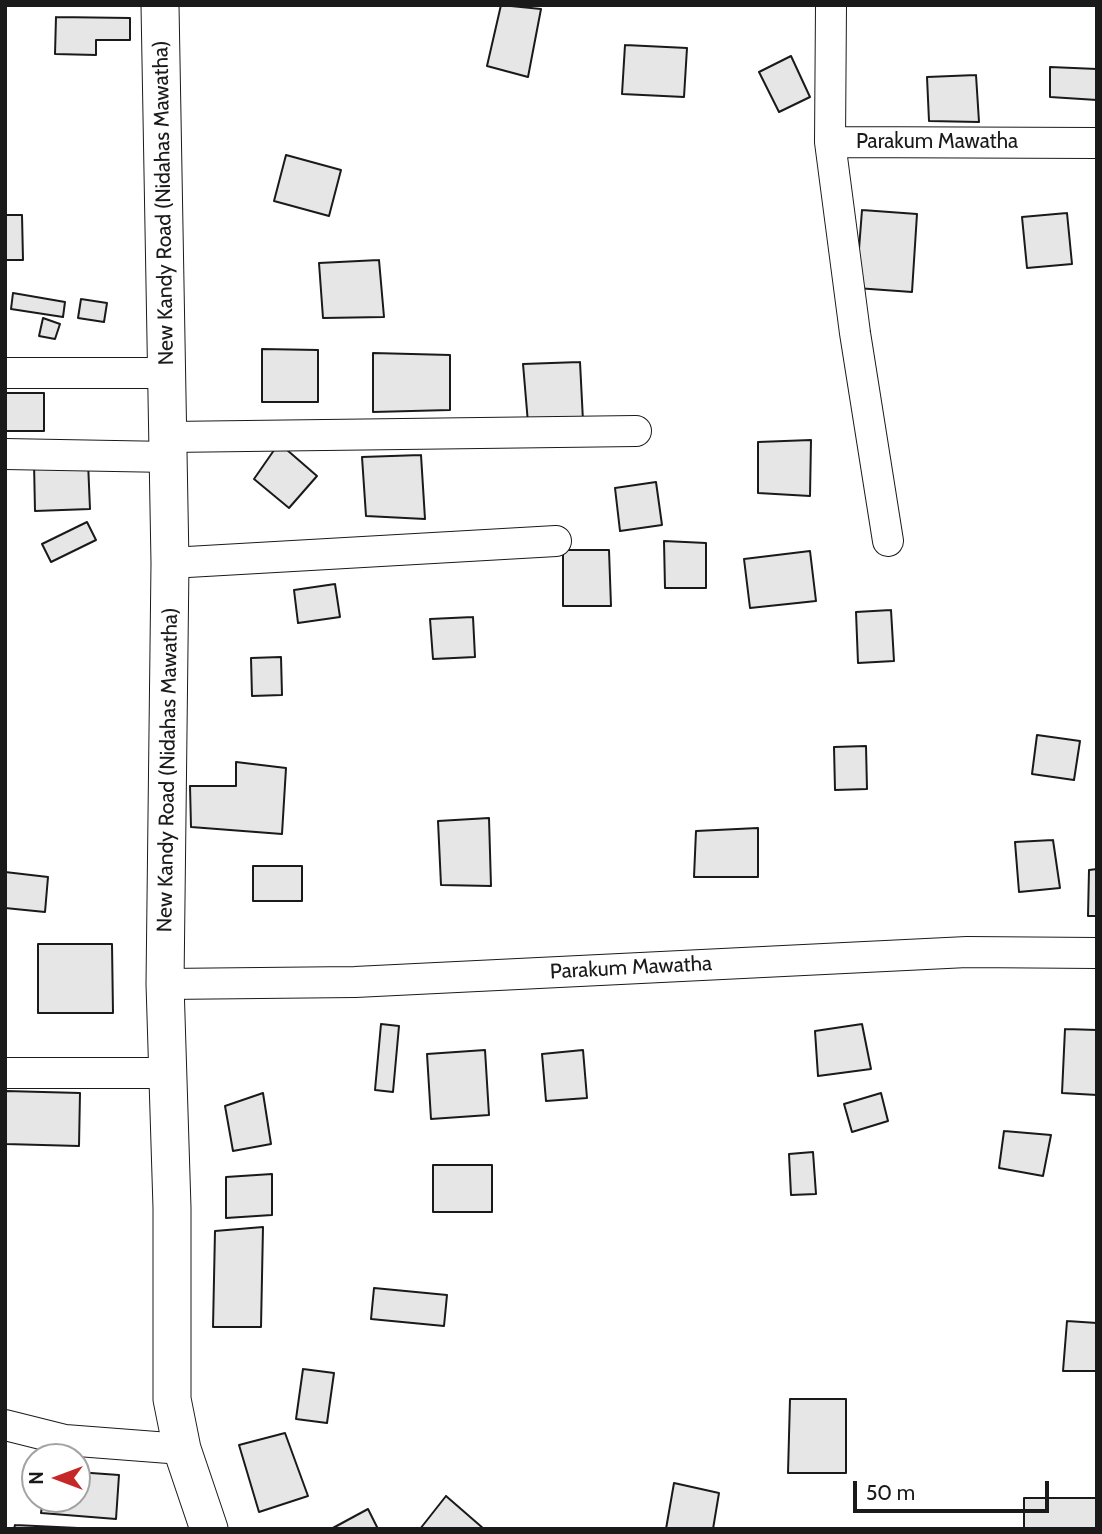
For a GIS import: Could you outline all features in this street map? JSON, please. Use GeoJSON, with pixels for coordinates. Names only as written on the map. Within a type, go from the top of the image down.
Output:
{"type":"FeatureCollection","features":[{"type":"Feature","properties":{"kind":"main road","name":"New Kandy Road (Nidahas Mawatha)"},"geometry":{"type":"LineString","coordinates":[[160,5],[171,666],[165,984],[172,1209],[172,1399],[182,1449],[209,1529]]}},
{"type":"Feature","properties":{"kind":"street","name":"Parakum Mawatha"},"geometry":{"type":"LineString","coordinates":[[831,5],[830,142],[1097,143]]}},
{"type":"Feature","properties":{"kind":"street"},"geometry":{"type":"LineString","coordinates":[[830,142],[855,333],[888,541]]}},
{"type":"Feature","properties":{"kind":"street"},"geometry":{"type":"LineString","coordinates":[[5,373],[166,373]]}},
{"type":"Feature","properties":{"kind":"street"},"geometry":{"type":"LineString","coordinates":[[5,454],[636,431]]}},
{"type":"Feature","properties":{"kind":"street"},"geometry":{"type":"LineString","coordinates":[[170,563],[556,541]]}},
{"type":"Feature","properties":{"kind":"street","name":"Parakum Mawatha"},"geometry":{"type":"LineString","coordinates":[[165,984],[355,982],[967,952],[1097,953]]}},
{"type":"Feature","properties":{"kind":"street"},"geometry":{"type":"LineString","coordinates":[[5,1073],[167,1073]]}},
{"type":"Feature","properties":{"kind":"street"},"geometry":{"type":"LineString","coordinates":[[5,1425],[65,1440],[182,1449]]}},
{"type":"Feature","properties":{"kind":"building"},"geometry":{"type":"Polygon","coordinates":[[[501,5],[541,9],[528,77],[487,66],[501,5]]]}},
{"type":"Feature","properties":{"kind":"building"},"geometry":{"type":"Polygon","coordinates":[[[56,17],[130,18],[130,40],[96,40],[96,55],[55,54],[56,17]]]}},
{"type":"Feature","properties":{"kind":"building"},"geometry":{"type":"Polygon","coordinates":[[[625,45],[687,48],[684,97],[622,94],[625,45]]]}},
{"type":"Feature","properties":{"kind":"building"},"geometry":{"type":"Polygon","coordinates":[[[791,56],[810,97],[779,112],[759,72],[791,56]]]}},
{"type":"Feature","properties":{"kind":"building"},"geometry":{"type":"Polygon","coordinates":[[[1050,67],[1097,69],[1097,100],[1050,97],[1050,67]]]}},
{"type":"Feature","properties":{"kind":"building"},"geometry":{"type":"Polygon","coordinates":[[[976,75],[979,122],[929,121],[927,77],[976,75]]]}},
{"type":"Feature","properties":{"kind":"building"},"geometry":{"type":"Polygon","coordinates":[[[286,155],[341,170],[329,216],[274,201],[286,155]]]}},
{"type":"Feature","properties":{"kind":"building"},"geometry":{"type":"Polygon","coordinates":[[[862,210],[917,214],[912,292],[856,288],[862,210]]]}},
{"type":"Feature","properties":{"kind":"building"},"geometry":{"type":"Polygon","coordinates":[[[1067,213],[1072,264],[1027,268],[1022,217],[1067,213]]]}},
{"type":"Feature","properties":{"kind":"building"},"geometry":{"type":"Polygon","coordinates":[[[5,215],[22,215],[23,260],[5,260],[5,215]]]}},
{"type":"Feature","properties":{"kind":"building"},"geometry":{"type":"Polygon","coordinates":[[[379,260],[384,317],[323,318],[319,263],[379,260]]]}},
{"type":"Feature","properties":{"kind":"building"},"geometry":{"type":"Polygon","coordinates":[[[13,293],[65,302],[63,317],[11,309],[13,293]]]}},
{"type":"Feature","properties":{"kind":"building"},"geometry":{"type":"Polygon","coordinates":[[[81,299],[107,303],[104,322],[78,318],[81,299]]]}},
{"type":"Feature","properties":{"kind":"building"},"geometry":{"type":"Polygon","coordinates":[[[43,318],[60,324],[55,339],[39,336],[43,318]]]}},
{"type":"Feature","properties":{"kind":"building"},"geometry":{"type":"Polygon","coordinates":[[[262,349],[318,350],[318,402],[262,402],[262,349]]]}},
{"type":"Feature","properties":{"kind":"building"},"geometry":{"type":"Polygon","coordinates":[[[373,353],[450,355],[450,410],[373,412],[373,353]]]}},
{"type":"Feature","properties":{"kind":"building"},"geometry":{"type":"Polygon","coordinates":[[[580,362],[583,421],[528,423],[523,364],[580,362]]]}},
{"type":"Feature","properties":{"kind":"building"},"geometry":{"type":"Polygon","coordinates":[[[5,393],[44,393],[44,431],[5,431],[5,393]]]}},
{"type":"Feature","properties":{"kind":"building"},"geometry":{"type":"Polygon","coordinates":[[[811,440],[810,496],[758,493],[758,442],[811,440]]]}},
{"type":"Feature","properties":{"kind":"building"},"geometry":{"type":"Polygon","coordinates":[[[279,443],[317,476],[289,508],[254,479],[279,443]]]}},
{"type":"Feature","properties":{"kind":"building"},"geometry":{"type":"Polygon","coordinates":[[[421,455],[425,519],[366,516],[362,457],[421,455]]]}},
{"type":"Feature","properties":{"kind":"building"},"geometry":{"type":"Polygon","coordinates":[[[88,462],[90,509],[35,511],[34,463],[88,462]]]}},
{"type":"Feature","properties":{"kind":"building"},"geometry":{"type":"Polygon","coordinates":[[[656,482],[662,525],[620,531],[615,488],[656,482]]]}},
{"type":"Feature","properties":{"kind":"building"},"geometry":{"type":"Polygon","coordinates":[[[87,522],[96,540],[51,562],[42,544],[87,522]]]}},
{"type":"Feature","properties":{"kind":"building"},"geometry":{"type":"Polygon","coordinates":[[[664,541],[706,543],[706,588],[665,588],[664,541]]]}},
{"type":"Feature","properties":{"kind":"building"},"geometry":{"type":"Polygon","coordinates":[[[563,550],[609,550],[611,606],[563,606],[563,550]]]}},
{"type":"Feature","properties":{"kind":"building"},"geometry":{"type":"Polygon","coordinates":[[[810,551],[816,601],[750,608],[744,559],[810,551]]]}},
{"type":"Feature","properties":{"kind":"building"},"geometry":{"type":"Polygon","coordinates":[[[335,584],[340,617],[298,623],[294,590],[335,584]]]}},
{"type":"Feature","properties":{"kind":"building"},"geometry":{"type":"Polygon","coordinates":[[[891,610],[894,661],[858,663],[856,612],[891,610]]]}},
{"type":"Feature","properties":{"kind":"building"},"geometry":{"type":"Polygon","coordinates":[[[473,617],[475,657],[433,659],[430,619],[473,617]]]}},
{"type":"Feature","properties":{"kind":"building"},"geometry":{"type":"Polygon","coordinates":[[[281,657],[282,695],[252,696],[251,658],[281,657]]]}},
{"type":"Feature","properties":{"kind":"building"},"geometry":{"type":"Polygon","coordinates":[[[1037,735],[1080,741],[1074,780],[1032,774],[1037,735]]]}},
{"type":"Feature","properties":{"kind":"building"},"geometry":{"type":"Polygon","coordinates":[[[866,746],[867,789],[835,790],[834,747],[866,746]]]}},
{"type":"Feature","properties":{"kind":"building"},"geometry":{"type":"Polygon","coordinates":[[[236,762],[286,768],[282,834],[191,827],[190,786],[236,786],[236,762]]]}},
{"type":"Feature","properties":{"kind":"building"},"geometry":{"type":"Polygon","coordinates":[[[489,818],[491,886],[441,885],[438,821],[489,818]]]}},
{"type":"Feature","properties":{"kind":"building"},"geometry":{"type":"Polygon","coordinates":[[[758,828],[758,877],[694,877],[696,831],[758,828]]]}},
{"type":"Feature","properties":{"kind":"building"},"geometry":{"type":"Polygon","coordinates":[[[1053,840],[1060,888],[1019,892],[1015,842],[1053,840]]]}},
{"type":"Feature","properties":{"kind":"building"},"geometry":{"type":"Polygon","coordinates":[[[253,866],[302,866],[302,901],[253,901],[253,866]]]}},
{"type":"Feature","properties":{"kind":"building"},"geometry":{"type":"Polygon","coordinates":[[[1097,869],[1097,916],[1088,916],[1089,870],[1097,869]]]}},
{"type":"Feature","properties":{"kind":"building"},"geometry":{"type":"Polygon","coordinates":[[[5,872],[48,877],[45,912],[5,908],[5,872]]]}},
{"type":"Feature","properties":{"kind":"building"},"geometry":{"type":"Polygon","coordinates":[[[38,944],[112,944],[113,1013],[38,1013],[38,944]]]}},
{"type":"Feature","properties":{"kind":"building"},"geometry":{"type":"Polygon","coordinates":[[[381,1024],[399,1026],[393,1092],[375,1090],[381,1024]]]}},
{"type":"Feature","properties":{"kind":"building"},"geometry":{"type":"Polygon","coordinates":[[[862,1024],[871,1069],[818,1076],[815,1031],[862,1024]]]}},
{"type":"Feature","properties":{"kind":"building"},"geometry":{"type":"Polygon","coordinates":[[[1065,1029],[1097,1030],[1097,1095],[1062,1093],[1065,1029]]]}},
{"type":"Feature","properties":{"kind":"building"},"geometry":{"type":"Polygon","coordinates":[[[485,1050],[489,1115],[431,1119],[427,1054],[485,1050]]]}},
{"type":"Feature","properties":{"kind":"building"},"geometry":{"type":"Polygon","coordinates":[[[583,1050],[587,1098],[546,1101],[542,1054],[583,1050]]]}},
{"type":"Feature","properties":{"kind":"building"},"geometry":{"type":"Polygon","coordinates":[[[6,1091],[80,1093],[79,1146],[5,1144],[6,1091]]]}},
{"type":"Feature","properties":{"kind":"building"},"geometry":{"type":"Polygon","coordinates":[[[263,1093],[271,1144],[233,1151],[225,1106],[263,1093]]]}},
{"type":"Feature","properties":{"kind":"building"},"geometry":{"type":"Polygon","coordinates":[[[881,1093],[888,1121],[852,1132],[844,1104],[881,1093]]]}},
{"type":"Feature","properties":{"kind":"building"},"geometry":{"type":"Polygon","coordinates":[[[1004,1131],[1051,1135],[1043,1176],[999,1168],[1004,1131]]]}},
{"type":"Feature","properties":{"kind":"building"},"geometry":{"type":"Polygon","coordinates":[[[813,1152],[816,1194],[791,1195],[789,1154],[813,1152]]]}},
{"type":"Feature","properties":{"kind":"building"},"geometry":{"type":"Polygon","coordinates":[[[433,1165],[492,1165],[492,1212],[433,1212],[433,1165]]]}},
{"type":"Feature","properties":{"kind":"building"},"geometry":{"type":"Polygon","coordinates":[[[272,1174],[272,1215],[226,1218],[226,1177],[272,1174]]]}},
{"type":"Feature","properties":{"kind":"building"},"geometry":{"type":"Polygon","coordinates":[[[263,1227],[261,1327],[213,1327],[215,1231],[263,1227]]]}},
{"type":"Feature","properties":{"kind":"building"},"geometry":{"type":"Polygon","coordinates":[[[374,1288],[447,1295],[444,1326],[371,1319],[374,1288]]]}},
{"type":"Feature","properties":{"kind":"building"},"geometry":{"type":"Polygon","coordinates":[[[1067,1321],[1097,1323],[1097,1371],[1063,1371],[1067,1321]]]}},
{"type":"Feature","properties":{"kind":"building"},"geometry":{"type":"Polygon","coordinates":[[[303,1369],[334,1373],[327,1423],[296,1419],[303,1369]]]}},
{"type":"Feature","properties":{"kind":"building"},"geometry":{"type":"Polygon","coordinates":[[[790,1399],[846,1399],[846,1473],[788,1473],[790,1399]]]}},
{"type":"Feature","properties":{"kind":"building"},"geometry":{"type":"Polygon","coordinates":[[[285,1433],[308,1496],[259,1512],[239,1445],[285,1433]]]}},
{"type":"Feature","properties":{"kind":"building"},"geometry":{"type":"Polygon","coordinates":[[[91,1473],[119,1475],[116,1519],[41,1513],[91,1513],[91,1473]]]}},
{"type":"Feature","properties":{"kind":"building"},"geometry":{"type":"Polygon","coordinates":[[[674,1483],[719,1493],[713,1529],[666,1529],[674,1483]]]}},
{"type":"Feature","properties":{"kind":"building"},"geometry":{"type":"Polygon","coordinates":[[[446,1496],[484,1529],[420,1529],[446,1496]]]}},
{"type":"Feature","properties":{"kind":"building"},"geometry":{"type":"Polygon","coordinates":[[[1024,1498],[1097,1498],[1097,1529],[1024,1529],[1024,1498]]]}},
{"type":"Feature","properties":{"kind":"building"},"geometry":{"type":"Polygon","coordinates":[[[368,1509],[378,1529],[331,1529],[368,1509]]]}},
{"type":"Feature","properties":{"kind":"building"},"geometry":{"type":"Polygon","coordinates":[[[15,1525],[78,1528],[78,1529],[14,1529],[15,1525]]]}}]}
